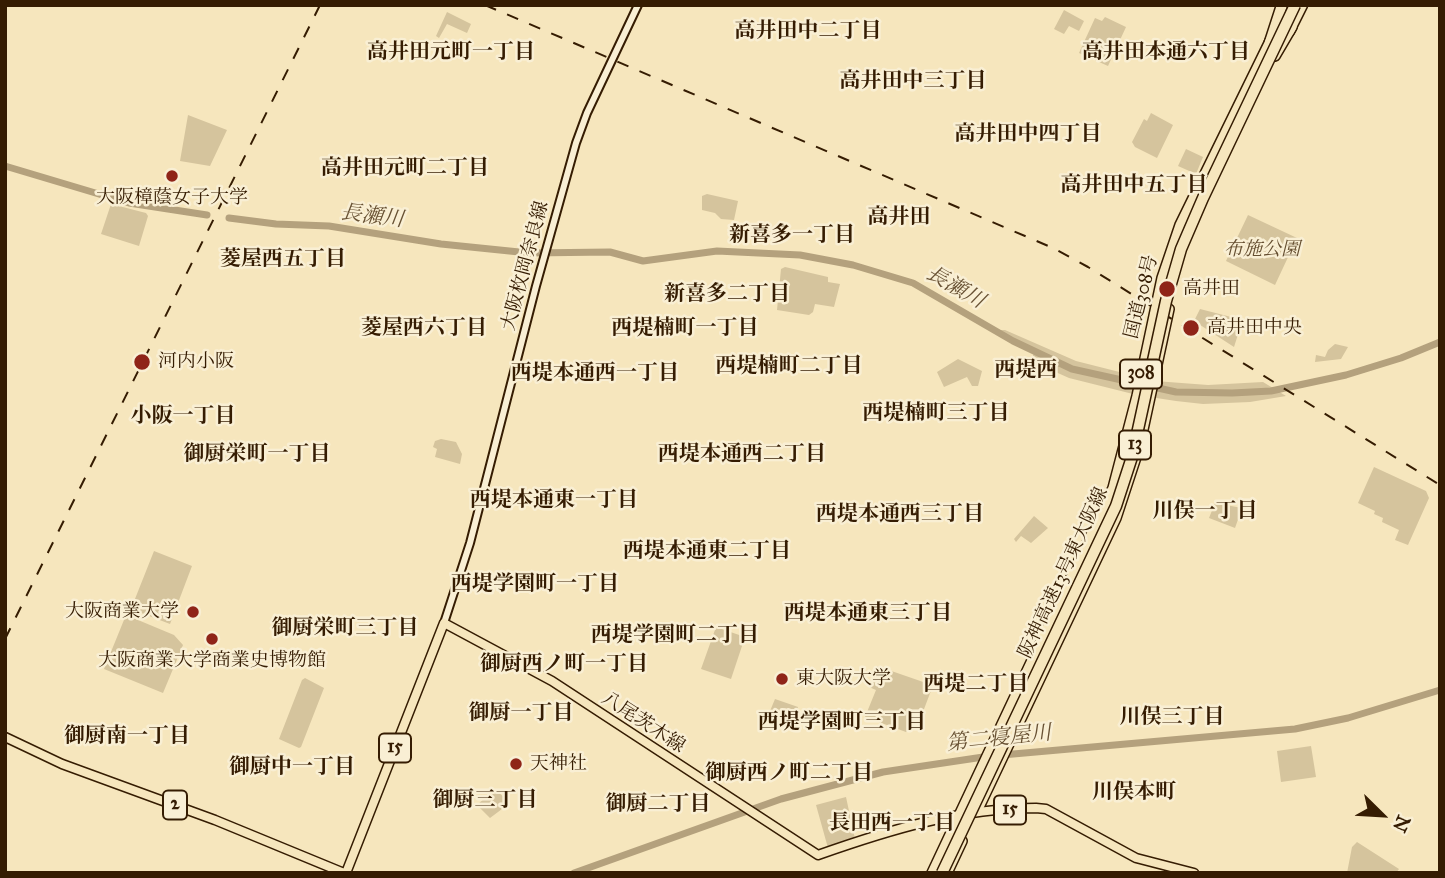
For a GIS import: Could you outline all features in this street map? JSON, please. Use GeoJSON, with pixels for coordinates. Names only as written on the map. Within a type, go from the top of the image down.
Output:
{"type":"FeatureCollection","features":[{"type":"Feature","properties":{"kind":"highway"},"geometry":{"type":"LineString","coordinates":[[1275,56],[1300,5]]}},
{"type":"Feature","properties":{"kind":"highway","name":"国道308号"},"geometry":{"type":"LineString","coordinates":[[945,873],[1116,518],[1139,448],[1178,270],[1210,193],[1300,5]]}},
{"type":"Feature","properties":{"kind":"highway","name":"阪神高速13号東大阪線"},"geometry":{"type":"LineString","coordinates":[[945,873],[1120,495],[1136,442],[1166,301],[1181,249],[1203,198],[1300,5]]}},
{"type":"Feature","properties":{"kind":"highway"},"geometry":{"type":"LineString","coordinates":[[1270,42],[1284,6]]}},
{"type":"Feature","properties":{"kind":"highway","name":"阪神高速13号東大阪線"},"geometry":{"type":"LineString","coordinates":[[934,873],[1111,504],[1132,440],[1159,308],[1177,248],[1284,6]]}},
{"type":"Feature","properties":{"kind":"highway","name":"国道308号"},"geometry":{"type":"LineString","coordinates":[[934,873],[1113,488],[1168,259],[1198,186],[1270,42]]}},
{"type":"Feature","properties":{"kind":"main road","name":"大阪枚岡奈良線"},"geometry":{"type":"LineString","coordinates":[[444,623],[470,543],[576,143],[587,113],[638,5]]}},
{"type":"Feature","properties":{"kind":"main road","name":"八尾茨木線"},"geometry":{"type":"LineString","coordinates":[[444,623],[552,681],[818,855],[916,822],[1028,808],[1046,809],[1136,858],[1194,873]]}},
{"type":"Feature","properties":{"kind":"main road","name":"15"},"geometry":{"type":"LineString","coordinates":[[345,873],[444,623]]}},
{"type":"Feature","properties":{"kind":"main road","name":"2"},"geometry":{"type":"LineString","coordinates":[[5,737],[62,764],[215,820],[345,873]]}},
{"type":"Feature","properties":{"kind":"green space"},"geometry":{"type":"Polygon","coordinates":[[[1064,10],[1084,21],[1079,31],[1069,26],[1064,34],[1054,29],[1064,10]]]}},
{"type":"Feature","properties":{"kind":"green space"},"geometry":{"type":"Polygon","coordinates":[[[447,12],[471,24],[467,33],[447,24],[439,38],[436,36],[447,12]]]}},
{"type":"Feature","properties":{"kind":"green space"},"geometry":{"type":"Polygon","coordinates":[[[1105,17],[1126,27],[1108,66],[1079,53],[1095,18],[1102,21],[1105,17]]]}},
{"type":"Feature","properties":{"kind":"green space"},"geometry":{"type":"Polygon","coordinates":[[[1151,113],[1173,125],[1157,158],[1135,147],[1132,142],[1144,119],[1147,121],[1151,113]]]}},
{"type":"Feature","properties":{"kind":"green space"},"geometry":{"type":"Polygon","coordinates":[[[188,115],[227,130],[210,166],[180,161],[188,115]]]}},
{"type":"Feature","properties":{"kind":"green space"},"geometry":{"type":"Polygon","coordinates":[[[1186,149],[1203,157],[1196,174],[1178,166],[1186,149]]]}},
{"type":"Feature","properties":{"kind":"green space"},"geometry":{"type":"Polygon","coordinates":[[[707,194],[738,201],[734,220],[721,219],[715,213],[702,210],[702,196],[707,194]]]}},
{"type":"Feature","properties":{"kind":"green space"},"geometry":{"type":"Polygon","coordinates":[[[111,204],[146,213],[148,216],[139,246],[101,234],[111,204]]]}},
{"type":"Feature","properties":{"kind":"green space","name":"布施公園"},"geometry":{"type":"Polygon","coordinates":[[[1248,215],[1297,238],[1275,285],[1226,261],[1248,215]]]}},
{"type":"Feature","properties":{"kind":"green space"},"geometry":{"type":"Polygon","coordinates":[[[785,267],[828,277],[828,282],[840,284],[834,307],[815,304],[809,315],[777,310],[781,269],[785,267]]]}},
{"type":"Feature","properties":{"kind":"green space","name":"布施公園"},"geometry":{"type":"Polygon","coordinates":[[[1200,309],[1242,322],[1234,347],[1194,321],[1200,309]]]}},
{"type":"Feature","properties":{"kind":"green space"},"geometry":{"type":"Polygon","coordinates":[[[1001,330],[1076,361],[1155,381],[1208,385],[1263,382],[1286,396],[1250,402],[1203,404],[1137,395],[1069,378],[1031,361],[1034,353],[999,335],[1001,330]]]}},
{"type":"Feature","properties":{"kind":"green space"},"geometry":{"type":"Polygon","coordinates":[[[1335,344],[1348,347],[1341,359],[1315,362],[1316,355],[1325,357],[1335,344]]]}},
{"type":"Feature","properties":{"kind":"green space"},"geometry":{"type":"Polygon","coordinates":[[[958,359],[982,371],[978,386],[972,386],[967,377],[944,387],[937,372],[958,359]]]}},
{"type":"Feature","properties":{"kind":"green space"},"geometry":{"type":"Polygon","coordinates":[[[441,439],[456,442],[462,454],[460,464],[435,457],[435,441],[441,439]]]}},
{"type":"Feature","properties":{"kind":"green space"},"geometry":{"type":"Polygon","coordinates":[[[1374,467],[1426,491],[1429,498],[1408,545],[1395,540],[1399,530],[1382,522],[1383,518],[1374,514],[1375,511],[1358,503],[1374,467]]]}},
{"type":"Feature","properties":{"kind":"green space"},"geometry":{"type":"Polygon","coordinates":[[[1215,503],[1242,508],[1235,528],[1209,518],[1215,503]]]}},
{"type":"Feature","properties":{"kind":"green space"},"geometry":{"type":"Polygon","coordinates":[[[1034,516],[1048,528],[1031,543],[1021,536],[1016,542],[1014,539],[1034,516]]]}},
{"type":"Feature","properties":{"kind":"green space"},"geometry":{"type":"Polygon","coordinates":[[[154,551],[192,566],[170,624],[131,609],[154,551]]]}},
{"type":"Feature","properties":{"kind":"green space"},"geometry":{"type":"Polygon","coordinates":[[[126,615],[174,635],[183,645],[163,693],[104,669],[126,615]]]}},
{"type":"Feature","properties":{"kind":"green space"},"geometry":{"type":"Polygon","coordinates":[[[716,627],[745,637],[731,679],[701,669],[716,627]]]}},
{"type":"Feature","properties":{"kind":"green space"},"geometry":{"type":"Polygon","coordinates":[[[877,666],[929,684],[932,688],[918,725],[906,732],[865,717],[876,690],[869,687],[877,666]]]}},
{"type":"Feature","properties":{"kind":"green space"},"geometry":{"type":"Polygon","coordinates":[[[305,678],[324,688],[299,748],[279,739],[305,678]]]}},
{"type":"Feature","properties":{"kind":"green space"},"geometry":{"type":"Polygon","coordinates":[[[775,699],[798,707],[793,719],[770,711],[775,699]]]}},
{"type":"Feature","properties":{"kind":"green space"},"geometry":{"type":"Polygon","coordinates":[[[1311,746],[1316,777],[1281,782],[1277,751],[1311,746]]]}},
{"type":"Feature","properties":{"kind":"green space"},"geometry":{"type":"Polygon","coordinates":[[[495,789],[510,803],[490,818],[477,805],[495,789]]]}},
{"type":"Feature","properties":{"kind":"green space"},"geometry":{"type":"Polygon","coordinates":[[[846,797],[855,839],[828,848],[816,805],[846,797]]]}},
{"type":"Feature","properties":{"kind":"green space"},"geometry":{"type":"Polygon","coordinates":[[[1357,842],[1399,869],[1396,873],[1347,873],[1352,847],[1357,842]]]}},
{"type":"Feature","properties":{"kind":"waterway","name":"長瀬川"},"geometry":{"type":"LineString","coordinates":[[5,166],[129,203],[207,215]]}},
{"type":"Feature","properties":{"kind":"waterway","name":"長瀬川"},"geometry":{"type":"LineString","coordinates":[[229,218],[276,224],[329,226],[441,244],[529,253],[610,252],[643,261],[717,251],[800,255],[853,265],[913,283],[1013,341],[1072,369],[1176,392],[1271,391],[1346,375],[1401,358],[1440,342]]}},
{"type":"Feature","properties":{"kind":"waterway","name":"第二寝屋川"},"geometry":{"type":"LineString","coordinates":[[1002,755],[1295,729],[1348,718],[1440,690]]}},
{"type":"Feature","properties":{"kind":"waterway","name":"第二寝屋川"},"geometry":{"type":"LineString","coordinates":[[574,873],[781,799],[883,772],[990,756]]}},
{"type":"Feature","properties":{"kind":"railway"},"geometry":{"type":"LineString","coordinates":[[5,639],[320,5]]}},
{"type":"Feature","properties":{"kind":"railway"},"geometry":{"type":"LineString","coordinates":[[485,5],[1053,248],[1440,485]]}},
{"type":"Feature","properties":{"kind":"place","name":"大阪樟蔭女子大学"},"geometry":{"type":"Point","coordinates":[172,176]}},
{"type":"Feature","properties":{"kind":"place","name":"高井田"},"geometry":{"type":"Point","coordinates":[1167,289]}},
{"type":"Feature","properties":{"kind":"place","name":"高井田中央"},"geometry":{"type":"Point","coordinates":[1191,328]}},
{"type":"Feature","properties":{"kind":"place","name":"河内小阪"},"geometry":{"type":"Point","coordinates":[142,362]}},
{"type":"Feature","properties":{"kind":"place","name":"大阪商業大学"},"geometry":{"type":"Point","coordinates":[193,612]}},
{"type":"Feature","properties":{"kind":"place","name":"大阪商業大学商業史博物館"},"geometry":{"type":"Point","coordinates":[212,639]}},
{"type":"Feature","properties":{"kind":"place","name":"東大阪大学"},"geometry":{"type":"Point","coordinates":[782,679]}},
{"type":"Feature","properties":{"kind":"place","name":"天神社"},"geometry":{"type":"Point","coordinates":[516,764]}},
{"type":"Feature","properties":{"kind":"district","name":"高井田中二丁目"},"geometry":{"type":"Point","coordinates":[808,32]}},
{"type":"Feature","properties":{"kind":"district","name":"高井田元町一丁目"},"geometry":{"type":"Point","coordinates":[451,53]}},
{"type":"Feature","properties":{"kind":"district","name":"高井田本通六丁目"},"geometry":{"type":"Point","coordinates":[1166,53]}},
{"type":"Feature","properties":{"kind":"district","name":"高井田中三丁目"},"geometry":{"type":"Point","coordinates":[913,82]}},
{"type":"Feature","properties":{"kind":"district","name":"高井田中四丁目"},"geometry":{"type":"Point","coordinates":[1028,135]}},
{"type":"Feature","properties":{"kind":"district","name":"高井田元町二丁目"},"geometry":{"type":"Point","coordinates":[405,169]}},
{"type":"Feature","properties":{"kind":"district","name":"高井田中五丁目"},"geometry":{"type":"Point","coordinates":[1134,186]}},
{"type":"Feature","properties":{"kind":"district","name":"高井田"},"geometry":{"type":"Point","coordinates":[899,218]}},
{"type":"Feature","properties":{"kind":"district","name":"新喜多一丁目"},"geometry":{"type":"Point","coordinates":[792,236]}},
{"type":"Feature","properties":{"kind":"district","name":"菱屋西五丁目"},"geometry":{"type":"Point","coordinates":[283,260]}},
{"type":"Feature","properties":{"kind":"district","name":"新喜多二丁目"},"geometry":{"type":"Point","coordinates":[727,295]}},
{"type":"Feature","properties":{"kind":"district","name":"菱屋西六丁目"},"geometry":{"type":"Point","coordinates":[424,329]}},
{"type":"Feature","properties":{"kind":"district","name":"西堤楠町一丁目"},"geometry":{"type":"Point","coordinates":[685,329]}},
{"type":"Feature","properties":{"kind":"district","name":"西堤楠町二丁目"},"geometry":{"type":"Point","coordinates":[789,367]}},
{"type":"Feature","properties":{"kind":"district","name":"西堤西"},"geometry":{"type":"Point","coordinates":[1026,371]}},
{"type":"Feature","properties":{"kind":"district","name":"西堤本通西一丁目"},"geometry":{"type":"Point","coordinates":[595,374]}},
{"type":"Feature","properties":{"kind":"district","name":"西堤楠町三丁目"},"geometry":{"type":"Point","coordinates":[936,414]}},
{"type":"Feature","properties":{"kind":"district","name":"小阪一丁目"},"geometry":{"type":"Point","coordinates":[183,417]}},
{"type":"Feature","properties":{"kind":"district","name":"御厨栄町一丁目"},"geometry":{"type":"Point","coordinates":[257,455]}},
{"type":"Feature","properties":{"kind":"district","name":"西堤本通西二丁目"},"geometry":{"type":"Point","coordinates":[742,455]}},
{"type":"Feature","properties":{"kind":"district","name":"西堤本通東一丁目"},"geometry":{"type":"Point","coordinates":[554,501]}},
{"type":"Feature","properties":{"kind":"district","name":"川俣一丁目"},"geometry":{"type":"Point","coordinates":[1205,512]}},
{"type":"Feature","properties":{"kind":"district","name":"西堤本通西三丁目"},"geometry":{"type":"Point","coordinates":[900,515]}},
{"type":"Feature","properties":{"kind":"district","name":"西堤本通東二丁目"},"geometry":{"type":"Point","coordinates":[707,552]}},
{"type":"Feature","properties":{"kind":"district","name":"西堤学園町一丁目"},"geometry":{"type":"Point","coordinates":[535,585]}},
{"type":"Feature","properties":{"kind":"district","name":"西堤本通東三丁目"},"geometry":{"type":"Point","coordinates":[868,614]}},
{"type":"Feature","properties":{"kind":"district","name":"御厨栄町三丁目"},"geometry":{"type":"Point","coordinates":[345,629]}},
{"type":"Feature","properties":{"kind":"district","name":"西堤学園町二丁目"},"geometry":{"type":"Point","coordinates":[675,636]}},
{"type":"Feature","properties":{"kind":"district","name":"御厨西ノ町一丁目"},"geometry":{"type":"Point","coordinates":[564,665]}},
{"type":"Feature","properties":{"kind":"district","name":"西堤二丁目"},"geometry":{"type":"Point","coordinates":[976,685]}},
{"type":"Feature","properties":{"kind":"district","name":"御厨一丁目"},"geometry":{"type":"Point","coordinates":[521,714]}},
{"type":"Feature","properties":{"kind":"district","name":"川俣三丁目"},"geometry":{"type":"Point","coordinates":[1172,718]}},
{"type":"Feature","properties":{"kind":"district","name":"西堤学園町三丁目"},"geometry":{"type":"Point","coordinates":[842,723]}},
{"type":"Feature","properties":{"kind":"district","name":"御厨南一丁目"},"geometry":{"type":"Point","coordinates":[127,737]}},
{"type":"Feature","properties":{"kind":"district","name":"御厨中一丁目"},"geometry":{"type":"Point","coordinates":[292,768]}},
{"type":"Feature","properties":{"kind":"district","name":"御厨西ノ町二丁目"},"geometry":{"type":"Point","coordinates":[789,774]}},
{"type":"Feature","properties":{"kind":"district","name":"川俣本町"},"geometry":{"type":"Point","coordinates":[1134,793]}},
{"type":"Feature","properties":{"kind":"district","name":"御厨三丁目"},"geometry":{"type":"Point","coordinates":[485,801]}},
{"type":"Feature","properties":{"kind":"district","name":"御厨二丁目"},"geometry":{"type":"Point","coordinates":[658,805]}},
{"type":"Feature","properties":{"kind":"district","name":"長田西一丁目"},"geometry":{"type":"Point","coordinates":[892,824]}}]}
